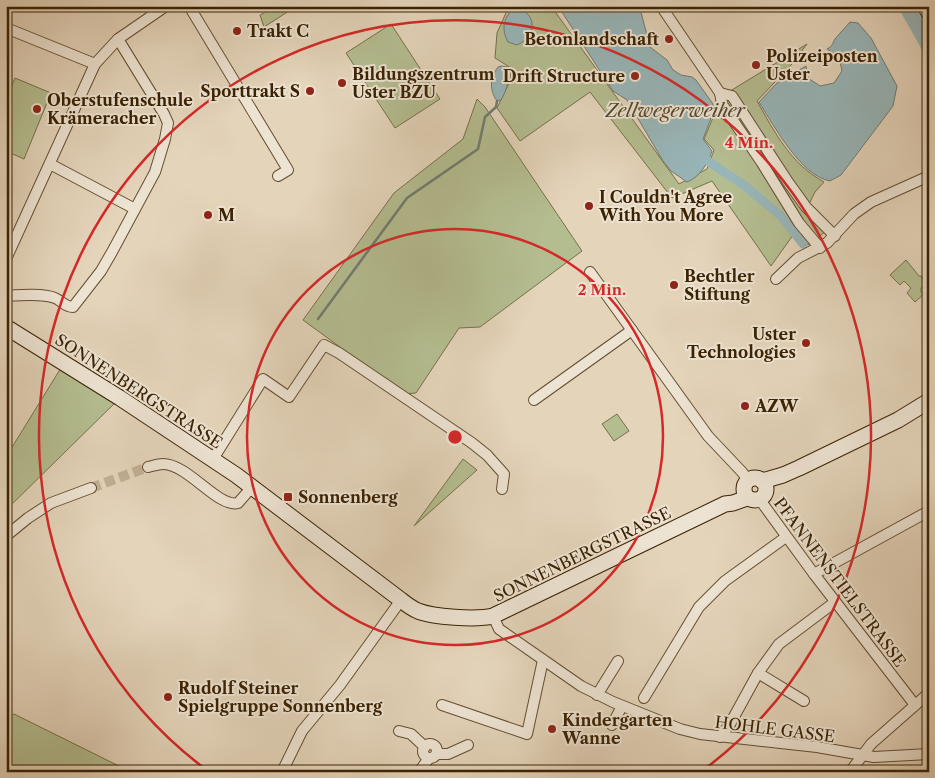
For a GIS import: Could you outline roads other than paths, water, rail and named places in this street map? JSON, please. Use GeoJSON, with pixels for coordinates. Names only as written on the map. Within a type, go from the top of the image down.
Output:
{"type":"FeatureCollection","features":[{"type":"Feature","properties":{"kind":"street"},"geometry":{"type":"LineString","coordinates":[[189,6],[288,170],[278,176]]}},
{"type":"Feature","properties":{"kind":"street"},"geometry":{"type":"LineString","coordinates":[[661,6],[720,93],[722,104],[799,222],[820,248]]}},
{"type":"Feature","properties":{"kind":"street"},"geometry":{"type":"LineString","coordinates":[[925,6],[929,13]]}},
{"type":"Feature","properties":{"kind":"street"},"geometry":{"type":"LineString","coordinates":[[6,259],[95,64],[118,39],[161,8]]}},
{"type":"Feature","properties":{"kind":"street"},"geometry":{"type":"LineString","coordinates":[[6,28],[95,64]]}},
{"type":"Feature","properties":{"kind":"street"},"geometry":{"type":"LineString","coordinates":[[6,296],[33,295],[55,298],[68,307],[73,307],[101,271],[155,172],[168,123],[118,39]]}},
{"type":"Feature","properties":{"kind":"street"},"geometry":{"type":"LineString","coordinates":[[720,93],[732,96],[806,207],[835,236]]}},
{"type":"Feature","properties":{"kind":"street"},"geometry":{"type":"LineString","coordinates":[[50,164],[135,209]]}},
{"type":"Feature","properties":{"kind":"street"},"geometry":{"type":"LineString","coordinates":[[776,279],[798,258],[820,248],[835,236],[854,214],[871,202],[929,176]]}},
{"type":"Feature","properties":{"kind":"street","name":"PFANNENSTIELSTRASSE"},"geometry":{"type":"LineString","coordinates":[[590,272],[708,436],[742,472],[814,574],[915,705]]}},
{"type":"Feature","properties":{"kind":"street","name":"SONNENBERGSTRASSE"},"geometry":{"type":"LineString","coordinates":[[6,327],[120,398],[212,459],[411,607],[425,613],[475,618],[493,616],[725,504],[733,503],[754,490],[898,420],[929,401]]}},
{"type":"Feature","properties":{"kind":"street"},"geometry":{"type":"LineString","coordinates":[[534,400],[632,330]]}},
{"type":"Feature","properties":{"kind":"street"},"geometry":{"type":"LineString","coordinates":[[212,459],[263,379],[289,397],[324,345],[339,353],[472,443],[504,474],[502,490]]}},
{"type":"Feature","properties":{"kind":"street"},"geometry":{"type":"LineString","coordinates":[[148,466],[165,464],[180,470],[228,503],[238,503],[252,487]]}},
{"type":"Feature","properties":{"kind":"street"},"geometry":{"type":"LineString","coordinates":[[6,536],[51,502],[92,488]]}},
{"type":"Feature","properties":{"kind":"street"},"geometry":{"type":"LineString","coordinates":[[814,574],[929,511]]}},
{"type":"Feature","properties":{"kind":"street"},"geometry":{"type":"LineString","coordinates":[[644,698],[699,607],[725,581],[786,536]]}},
{"type":"Feature","properties":{"kind":"street"},"geometry":{"type":"LineString","coordinates":[[282,772],[302,730],[340,685],[401,600]]}},
{"type":"Feature","properties":{"kind":"street"},"geometry":{"type":"LineString","coordinates":[[720,737],[730,724],[758,673],[779,644],[835,602]]}},
{"type":"Feature","properties":{"kind":"street","name":"HOHLE GASSE"},"geometry":{"type":"LineString","coordinates":[[493,616],[499,629],[565,676],[597,695],[680,730],[720,737],[817,747],[874,757],[929,754]]}},
{"type":"Feature","properties":{"kind":"street"},"geometry":{"type":"LineString","coordinates":[[442,705],[527,734],[543,660]]}},
{"type":"Feature","properties":{"kind":"street"},"geometry":{"type":"LineString","coordinates":[[597,695],[618,661]]}},
{"type":"Feature","properties":{"kind":"street"},"geometry":{"type":"LineString","coordinates":[[758,673],[804,701]]}},
{"type":"Feature","properties":{"kind":"street"},"geometry":{"type":"LineString","coordinates":[[850,772],[871,744],[929,693]]}},
{"type":"Feature","properties":{"kind":"street"},"geometry":{"type":"LineString","coordinates":[[612,725],[622,706]]}},
{"type":"Feature","properties":{"kind":"street"},"geometry":{"type":"LineString","coordinates":[[399,731],[411,734],[425,747],[425,755],[448,754],[468,745]]}},
{"type":"Feature","properties":{"kind":"street"},"geometry":{"type":"LineString","coordinates":[[419,772],[433,756]]}},
{"type":"Feature","properties":{"kind":"water","name":"Zellwegerweiher"},"geometry":{"type":"Polygon","coordinates":[[[558,6],[641,6],[650,47],[667,60],[673,70],[696,80],[713,104],[713,113],[703,139],[712,151],[706,165],[696,177],[687,182],[671,171],[663,161],[627,100],[613,91],[558,6]]]}},
{"type":"Feature","properties":{"kind":"water"},"geometry":{"type":"Polygon","coordinates":[[[515,8],[523,10],[528,14],[532,25],[528,36],[517,45],[508,42],[504,32],[506,19],[515,8]]]}},
{"type":"Feature","properties":{"kind":"water"},"geometry":{"type":"Polygon","coordinates":[[[850,22],[858,23],[871,38],[897,86],[893,106],[841,175],[830,181],[819,177],[809,170],[789,149],[759,102],[777,83],[806,66],[808,78],[820,86],[834,83],[842,71],[839,57],[827,49],[850,22]]]}},
{"type":"Feature","properties":{"kind":"water"},"geometry":{"type":"Polygon","coordinates":[[[501,66],[508,67],[508,80],[501,100],[497,101],[493,93],[492,80],[495,71],[501,66]]]}},
{"type":"Feature","properties":{"kind":"waterway"},"geometry":{"type":"LineString","coordinates":[[906,6],[929,47]]}},
{"type":"Feature","properties":{"kind":"waterway"},"geometry":{"type":"LineString","coordinates":[[318,319],[407,198],[478,149],[485,117],[496,107],[497,101]]}},
{"type":"Feature","properties":{"kind":"waterway"},"geometry":{"type":"LineString","coordinates":[[708,161],[745,186],[781,216],[803,244]]}},
{"type":"Feature","properties":{"kind":"tunnel"},"geometry":{"type":"LineString","coordinates":[[91,488],[148,467]]}},
{"type":"Feature","properties":{"kind":"place","name":"Trakt C"},"geometry":{"type":"Point","coordinates":[237,31]}},
{"type":"Feature","properties":{"kind":"place","name":"Betonlandschaft"},"geometry":{"type":"Point","coordinates":[669,39]}},
{"type":"Feature","properties":{"kind":"place","name":"Polizeiposten Uster"},"geometry":{"type":"Point","coordinates":[756,65]}},
{"type":"Feature","properties":{"kind":"place","name":"Drift Structure"},"geometry":{"type":"Point","coordinates":[635,76]}},
{"type":"Feature","properties":{"kind":"place","name":"Bildungszentrum Uster BZU"},"geometry":{"type":"Point","coordinates":[342,83]}},
{"type":"Feature","properties":{"kind":"place","name":"Sporttrakt S"},"geometry":{"type":"Point","coordinates":[310,91]}},
{"type":"Feature","properties":{"kind":"place","name":"Oberstufenschule Krämeracher"},"geometry":{"type":"Point","coordinates":[37,109]}},
{"type":"Feature","properties":{"kind":"place","name":"I Couldn't Agree With You More"},"geometry":{"type":"Point","coordinates":[589,206]}},
{"type":"Feature","properties":{"kind":"place","name":"M"},"geometry":{"type":"Point","coordinates":[208,215]}},
{"type":"Feature","properties":{"kind":"place","name":"Bechtler Stiftung"},"geometry":{"type":"Point","coordinates":[674,285]}},
{"type":"Feature","properties":{"kind":"place","name":"Uster Technologies"},"geometry":{"type":"Point","coordinates":[806,343]}},
{"type":"Feature","properties":{"kind":"place","name":"AZW"},"geometry":{"type":"Point","coordinates":[745,406]}},
{"type":"Feature","properties":{"kind":"place","name":"Sonnenberg"},"geometry":{"type":"Point","coordinates":[288,497]}},
{"type":"Feature","properties":{"kind":"place","name":"Rudolf Steiner Spielgruppe Sonnenberg"},"geometry":{"type":"Point","coordinates":[168,697]}},
{"type":"Feature","properties":{"kind":"place","name":"Kindergarten Wanne"},"geometry":{"type":"Point","coordinates":[552,729]}}]}
